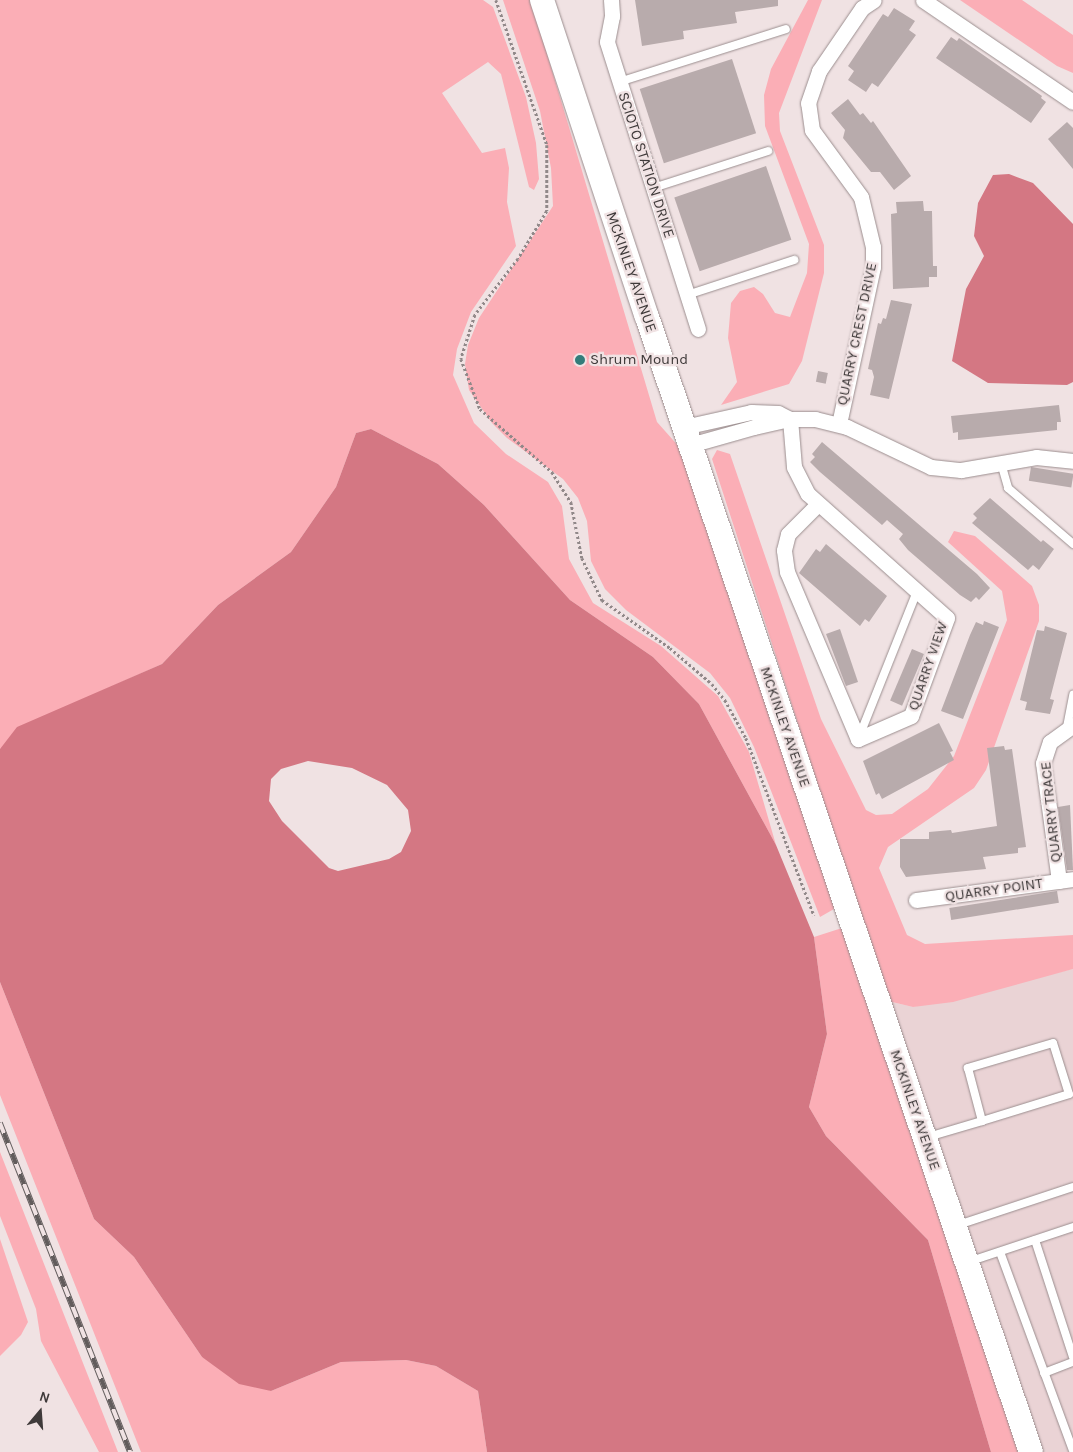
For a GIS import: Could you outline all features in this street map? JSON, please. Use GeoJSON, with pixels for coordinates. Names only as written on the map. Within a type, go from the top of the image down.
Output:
{"type":"FeatureCollection","features":[{"type":"Feature","properties":{"kind":"main road","name":"MCKINLEY AVENUE"},"geometry":{"type":"LineString","coordinates":[[542,0],[687,436],[1031,1452]]}},
{"type":"Feature","properties":{"kind":"street","name":"SCIOTO STATION DRIVE"},"geometry":{"type":"LineString","coordinates":[[610,0],[612,16],[607,42],[698,329]]}},
{"type":"Feature","properties":{"kind":"street"},"geometry":{"type":"LineString","coordinates":[[923,0],[1073,102]]}},
{"type":"Feature","properties":{"kind":"street","name":"QUARRY CREST DRIVE"},"geometry":{"type":"LineString","coordinates":[[839,424],[873,266],[873,247],[861,197],[812,130],[808,103],[813,80],[868,4]]}},
{"type":"Feature","properties":{"kind":"street"},"geometry":{"type":"LineString","coordinates":[[687,436],[778,413],[790,419],[815,419],[839,424],[931,467],[961,470],[1036,457],[1073,461]]}},
{"type":"Feature","properties":{"kind":"street","name":"QUARRY VIEW"},"geometry":{"type":"LineString","coordinates":[[790,419],[794,467],[798,480],[818,504],[947,618],[911,716],[858,739]]}},
{"type":"Feature","properties":{"kind":"street"},"geometry":{"type":"LineString","coordinates":[[818,504],[788,534],[784,550],[786,567],[842,706],[858,739]]}},
{"type":"Feature","properties":{"kind":"street","name":"QUARRY TRACE"},"geometry":{"type":"LineString","coordinates":[[1066,880],[1044,763],[1050,742],[1070,726]]}},
{"type":"Feature","properties":{"kind":"street","name":"QUARRY POINT"},"geometry":{"type":"LineString","coordinates":[[916,900],[1066,880]]}},
{"type":"Feature","properties":{"kind":"lane"},"geometry":{"type":"LineString","coordinates":[[619,82],[786,29]]}},
{"type":"Feature","properties":{"kind":"lane"},"geometry":{"type":"LineString","coordinates":[[653,188],[768,151]]}},
{"type":"Feature","properties":{"kind":"lane"},"geometry":{"type":"LineString","coordinates":[[687,295],[794,260]]}},
{"type":"Feature","properties":{"kind":"lane"},"geometry":{"type":"LineString","coordinates":[[1001,463],[1008,488],[1073,544]]}},
{"type":"Feature","properties":{"kind":"lane"},"geometry":{"type":"LineString","coordinates":[[858,739],[917,591]]}},
{"type":"Feature","properties":{"kind":"lane"},"geometry":{"type":"LineString","coordinates":[[1070,726],[1073,694]]}},
{"type":"Feature","properties":{"kind":"lane"},"geometry":{"type":"LineString","coordinates":[[924,1138],[982,1121],[1071,1093],[1053,1043],[968,1068],[982,1121]]}},
{"type":"Feature","properties":{"kind":"lane"},"geometry":{"type":"LineString","coordinates":[[954,1226],[1073,1187]]}},
{"type":"Feature","properties":{"kind":"lane"},"geometry":{"type":"LineString","coordinates":[[966,1263],[1073,1227]]}},
{"type":"Feature","properties":{"kind":"lane"},"geometry":{"type":"LineString","coordinates":[[1035,1240],[1073,1357]]}},
{"type":"Feature","properties":{"kind":"lane"},"geometry":{"type":"LineString","coordinates":[[1000,1252],[1073,1450]]}},
{"type":"Feature","properties":{"kind":"lane"},"geometry":{"type":"LineString","coordinates":[[1044,1373],[1073,1362]]}},
{"type":"Feature","properties":{"kind":"path"},"geometry":{"type":"LineString","coordinates":[[496,0],[547,145],[547,211],[518,259],[475,315],[461,359],[480,409],[552,472],[571,502],[582,558],[602,600],[670,648],[712,684],[725,700],[746,738],[814,916]]}},
{"type":"Feature","properties":{"kind":"shaded area"},"geometry":{"type":"Polygon","coordinates":[[[0,0],[483,0],[493,7],[526,97],[536,143],[539,179],[534,190],[529,187],[501,74],[488,62],[442,93],[482,153],[505,148],[509,168],[507,202],[516,246],[471,312],[457,349],[453,375],[474,423],[506,454],[548,482],[562,506],[569,559],[593,603],[661,646],[718,696],[749,752],[776,845],[699,704],[653,657],[570,600],[484,505],[438,464],[371,429],[356,433],[336,487],[291,552],[218,605],[162,664],[97,693],[0,749],[0,0]]]}},
{"type":"Feature","properties":{"kind":"shaded area"},"geometry":{"type":"Polygon","coordinates":[[[503,0],[531,0],[657,422],[681,449],[834,904],[834,909],[820,917],[754,747],[730,698],[710,673],[626,610],[605,589],[591,561],[587,521],[578,498],[563,479],[507,438],[492,423],[469,390],[465,364],[468,345],[479,318],[553,206],[551,168],[540,111],[503,0]]]}},
{"type":"Feature","properties":{"kind":"shaded area"},"geometry":{"type":"Polygon","coordinates":[[[808,0],[822,0],[779,113],[780,131],[824,245],[824,273],[802,361],[789,384],[721,405],[737,382],[728,338],[731,303],[740,291],[754,287],[763,294],[775,313],[790,317],[807,273],[809,244],[765,126],[764,95],[771,69],[808,0]]]}},
{"type":"Feature","properties":{"kind":"shaded area"},"geometry":{"type":"Polygon","coordinates":[[[960,0],[1022,0],[1073,35],[1073,73],[1057,66],[960,0]]]}},
{"type":"Feature","properties":{"kind":"shaded area"},"geometry":{"type":"Polygon","coordinates":[[[1009,174],[1033,183],[1073,224],[1073,382],[1067,385],[988,383],[952,361],[966,289],[984,256],[974,236],[978,203],[993,175],[1009,174]]]}},
{"type":"Feature","properties":{"kind":"shaded area"},"geometry":{"type":"Polygon","coordinates":[[[371,429],[438,464],[484,505],[570,600],[653,657],[699,704],[776,845],[814,937],[827,1034],[809,1107],[826,1136],[928,1240],[991,1452],[487,1452],[478,1391],[436,1366],[406,1360],[341,1362],[271,1391],[239,1384],[202,1357],[134,1257],[94,1219],[0,982],[0,749],[17,727],[162,664],[218,605],[291,552],[336,487],[356,433],[371,429]],[[308,761],[281,769],[271,779],[269,801],[282,821],[329,868],[338,871],[389,859],[401,852],[411,831],[408,810],[387,785],[352,768],[308,761]]]}},
{"type":"Feature","properties":{"kind":"shaded area"},"geometry":{"type":"Polygon","coordinates":[[[717,450],[730,454],[821,719],[866,810],[876,815],[892,814],[928,789],[954,756],[1007,620],[1002,591],[948,542],[954,531],[975,536],[1032,586],[1039,605],[1039,621],[986,770],[974,788],[888,847],[879,868],[907,935],[925,944],[1073,935],[1073,969],[953,1002],[913,1007],[888,1001],[712,459],[717,450]]]}},
{"type":"Feature","properties":{"kind":"shaded area"},"geometry":{"type":"Polygon","coordinates":[[[842,928],[914,1135],[1018,1452],[991,1452],[928,1240],[826,1136],[809,1107],[827,1034],[814,937],[842,928]]]}},
{"type":"Feature","properties":{"kind":"shaded area"},"geometry":{"type":"Polygon","coordinates":[[[1073,969],[1073,1452],[1040,1452],[888,1001],[913,1007],[1073,969]]]}},
{"type":"Feature","properties":{"kind":"shaded area"},"geometry":{"type":"Polygon","coordinates":[[[0,982],[94,1219],[134,1257],[202,1357],[271,1391],[341,1362],[406,1360],[436,1366],[478,1391],[487,1452],[141,1452],[0,1095],[0,982]]]}},
{"type":"Feature","properties":{"kind":"shaded area"},"geometry":{"type":"Polygon","coordinates":[[[0,1152],[118,1452],[99,1452],[41,1341],[36,1309],[0,1216],[0,1152]]]}},
{"type":"Feature","properties":{"kind":"shaded area"},"geometry":{"type":"Polygon","coordinates":[[[0,1239],[28,1322],[21,1335],[0,1356],[0,1239]]]}},
{"type":"Feature","properties":{"kind":"building"},"geometry":{"type":"Polygon","coordinates":[[[635,0],[778,0],[778,6],[735,12],[737,23],[683,31],[684,39],[642,46],[635,0]]]}},
{"type":"Feature","properties":{"kind":"building"},"geometry":{"type":"Polygon","coordinates":[[[894,8],[915,21],[909,30],[916,35],[878,87],[872,83],[866,92],[848,80],[854,71],[848,66],[883,14],[888,17],[894,8]]]}},
{"type":"Feature","properties":{"kind":"building"},"geometry":{"type":"Polygon","coordinates":[[[951,37],[957,41],[959,38],[1042,96],[1041,98],[1046,102],[1031,123],[936,58],[951,37]]]}},
{"type":"Feature","properties":{"kind":"building"},"geometry":{"type":"Polygon","coordinates":[[[732,59],[756,133],[664,163],[640,89],[732,59]]]}},
{"type":"Feature","properties":{"kind":"building"},"geometry":{"type":"Polygon","coordinates":[[[848,99],[860,115],[863,113],[871,123],[873,121],[911,176],[894,190],[880,172],[871,172],[843,138],[845,130],[831,113],[848,99]]]}},
{"type":"Feature","properties":{"kind":"building"},"geometry":{"type":"Polygon","coordinates":[[[1067,122],[1073,128],[1073,169],[1048,139],[1067,122]]]}},
{"type":"Feature","properties":{"kind":"building"},"geometry":{"type":"Polygon","coordinates":[[[766,166],[791,240],[700,271],[674,198],[766,166]]]}},
{"type":"Feature","properties":{"kind":"building"},"geometry":{"type":"Polygon","coordinates":[[[923,201],[924,211],[932,211],[933,266],[937,266],[937,277],[929,277],[929,287],[893,289],[891,214],[897,213],[896,202],[923,201]]]}},
{"type":"Feature","properties":{"kind":"building"},"geometry":{"type":"Polygon","coordinates":[[[891,300],[912,304],[889,399],[870,395],[874,377],[872,370],[868,369],[878,323],[881,324],[883,318],[886,319],[891,300]]]}},
{"type":"Feature","properties":{"kind":"building"},"geometry":{"type":"Polygon","coordinates":[[[818,371],[828,373],[826,384],[816,382],[818,371]]]}},
{"type":"Feature","properties":{"kind":"building"},"geometry":{"type":"Polygon","coordinates":[[[1059,405],[1061,422],[1057,422],[1057,430],[958,440],[958,432],[953,433],[951,416],[1059,405]]]}},
{"type":"Feature","properties":{"kind":"building"},"geometry":{"type":"Polygon","coordinates":[[[822,442],[977,574],[990,588],[979,600],[976,597],[971,602],[960,595],[908,550],[899,539],[903,534],[887,520],[882,525],[810,462],[815,457],[812,454],[822,442]]]}},
{"type":"Feature","properties":{"kind":"building"},"geometry":{"type":"Polygon","coordinates":[[[1031,467],[1073,474],[1071,488],[1029,481],[1031,467]]]}},
{"type":"Feature","properties":{"kind":"building"},"geometry":{"type":"Polygon","coordinates":[[[990,498],[1041,542],[1043,540],[1054,549],[1039,570],[1033,565],[1028,570],[972,523],[977,518],[973,514],[990,498]]]}},
{"type":"Feature","properties":{"kind":"building"},"geometry":{"type":"Polygon","coordinates":[[[826,544],[887,596],[869,622],[865,619],[860,626],[799,573],[816,549],[820,552],[826,544]]]}},
{"type":"Feature","properties":{"kind":"building"},"geometry":{"type":"Polygon","coordinates":[[[984,621],[999,627],[963,719],[941,711],[976,622],[983,625],[984,621]]]}},
{"type":"Feature","properties":{"kind":"building"},"geometry":{"type":"Polygon","coordinates":[[[1045,626],[1067,633],[1050,699],[1054,700],[1050,714],[1025,710],[1027,702],[1020,700],[1037,630],[1044,631],[1045,626]]]}},
{"type":"Feature","properties":{"kind":"building"},"geometry":{"type":"Polygon","coordinates":[[[840,629],[858,682],[846,686],[826,634],[840,629]]]}},
{"type":"Feature","properties":{"kind":"building"},"geometry":{"type":"Polygon","coordinates":[[[912,649],[924,654],[902,706],[890,701],[912,649]]]}},
{"type":"Feature","properties":{"kind":"building"},"geometry":{"type":"Polygon","coordinates":[[[939,723],[953,751],[950,752],[954,760],[882,799],[879,793],[876,795],[863,761],[939,723]]]}},
{"type":"Feature","properties":{"kind":"building"},"geometry":{"type":"Polygon","coordinates":[[[1004,746],[1005,750],[1012,749],[1026,847],[1018,848],[1018,853],[983,857],[986,869],[906,877],[900,867],[900,839],[929,839],[929,832],[951,830],[952,833],[997,826],[987,748],[1004,746]]]}},
{"type":"Feature","properties":{"kind":"building"},"geometry":{"type":"Polygon","coordinates":[[[1070,805],[1073,870],[1067,870],[1058,807],[1070,805]]]}},
{"type":"Feature","properties":{"kind":"building"},"geometry":{"type":"Polygon","coordinates":[[[1057,891],[1059,903],[951,920],[949,908],[1057,891]]]}},
{"type":"Feature","properties":{"kind":"railway"},"geometry":{"type":"LineString","coordinates":[[0,1123],[130,1452]]}},
{"type":"Feature","properties":{"kind":"place","name":"Shrum Mound"},"geometry":{"type":"Point","coordinates":[580,360]}}]}
